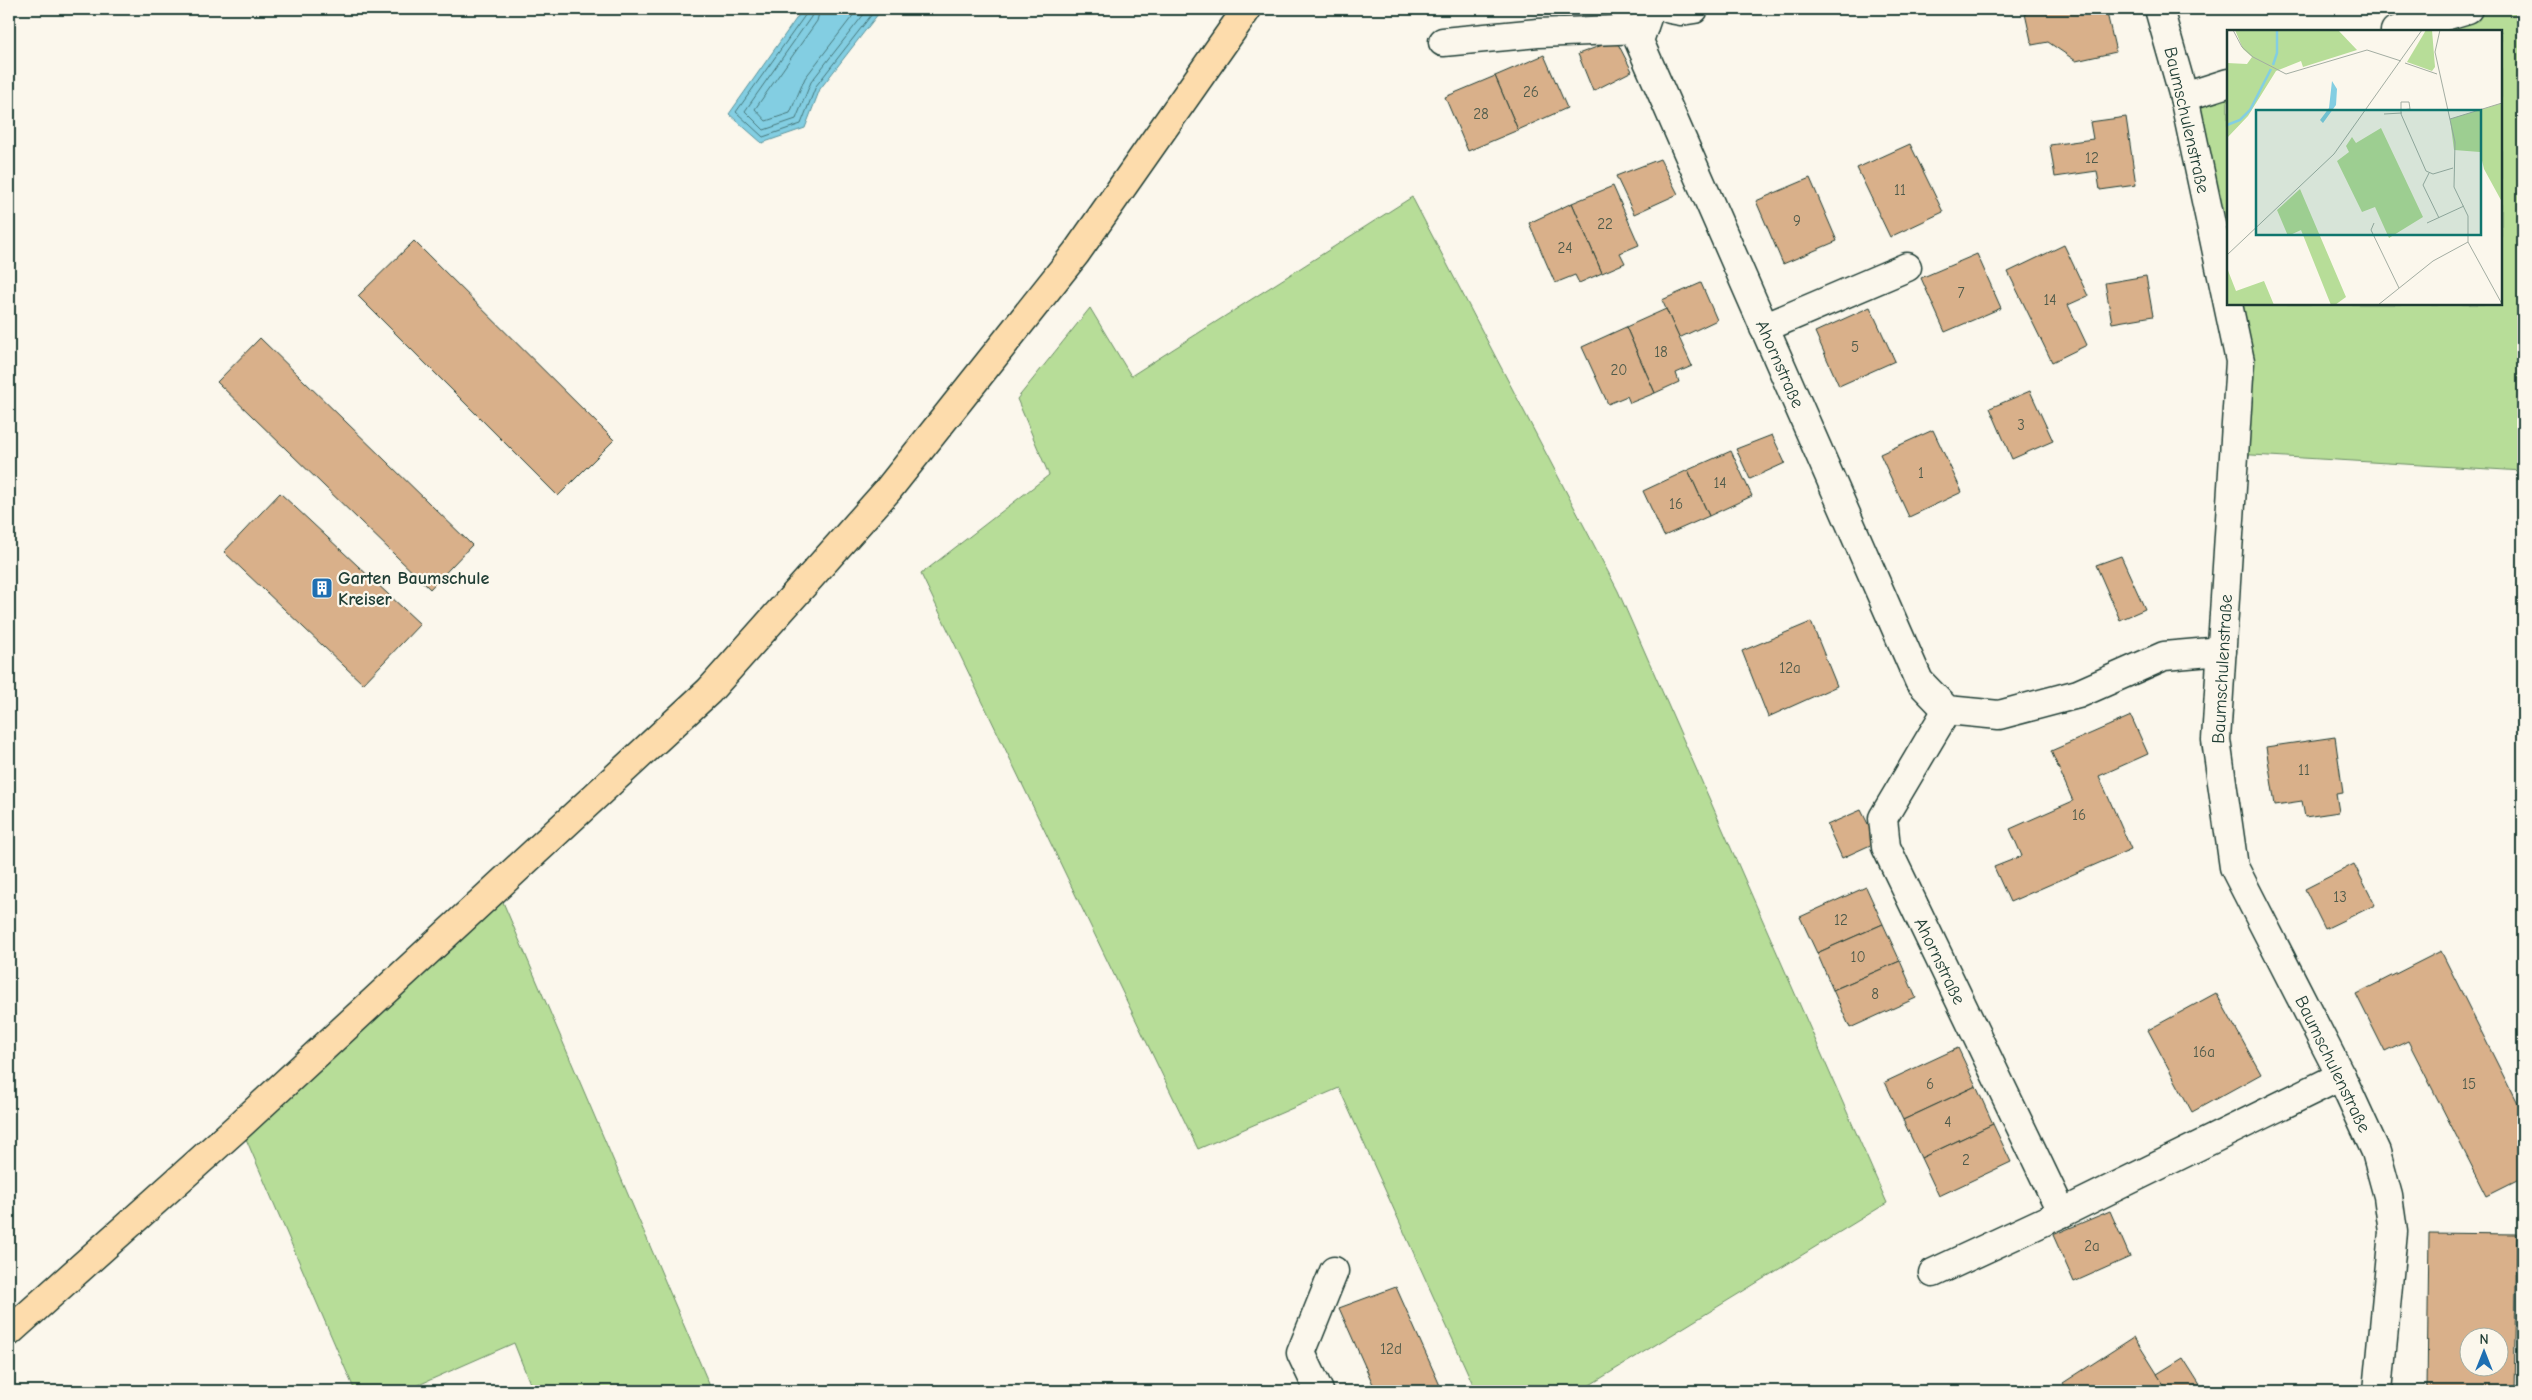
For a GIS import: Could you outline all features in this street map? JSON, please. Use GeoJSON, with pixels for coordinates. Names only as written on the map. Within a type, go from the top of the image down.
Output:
{"type":"FeatureCollection","features":[{"type":"Feature","properties":{"kind":"main road"},"geometry":{"type":"LineString","coordinates":[[9,1332],[240,1125],[709,690],[887,491],[1076,253],[1247,9]]}},
{"type":"Feature","properties":{"kind":"street"},"geometry":{"type":"LineString","coordinates":[[1670,9],[1681,12],[1694,9]]}},
{"type":"Feature","properties":{"kind":"street","name":"Baumschulenstraße"},"geometry":{"type":"LineString","coordinates":[[2159,9],[2184,97],[2227,300]]}},
{"type":"Feature","properties":{"kind":"street"},"geometry":{"type":"LineString","coordinates":[[2398,30],[2468,9]]}},
{"type":"Feature","properties":{"kind":"street"},"geometry":{"type":"LineString","coordinates":[[1443,42],[1538,34],[1647,19]]}},
{"type":"Feature","properties":{"kind":"street","name":"Ahornstraße"},"geometry":{"type":"LineString","coordinates":[[1647,19],[1639,41],[1919,681],[1946,710],[1883,818],[1886,847],[2062,1213]]}},
{"type":"Feature","properties":{"kind":"street"},"geometry":{"type":"LineString","coordinates":[[2184,97],[2227,83]]}},
{"type":"Feature","properties":{"kind":"street"},"geometry":{"type":"LineString","coordinates":[[1764,328],[1907,267]]}},
{"type":"Feature","properties":{"kind":"street","name":"Baumschulenstraße"},"geometry":{"type":"LineString","coordinates":[[2228,305],[2240,361],[2216,740],[2234,867],[2341,1076],[2376,1152],[2388,1196],[2393,1232],[2378,1391]]}},
{"type":"Feature","properties":{"kind":"street"},"geometry":{"type":"LineString","coordinates":[[1946,710],[1999,715],[2078,694],[2164,656],[2222,651]]}},
{"type":"Feature","properties":{"kind":"street"},"geometry":{"type":"LineString","coordinates":[[1933,1272],[2062,1213],[2341,1076]]}},
{"type":"Feature","properties":{"kind":"street"},"geometry":{"type":"LineString","coordinates":[[1319,1391],[1301,1353],[1334,1271]]}},
{"type":"Feature","properties":{"kind":"green space"},"geometry":{"type":"Polygon","coordinates":[[[2468,9],[2523,9],[2523,471],[2235,454],[2240,361],[2228,305],[2502,305],[2502,30],[2398,30],[2468,9]]]}},
{"type":"Feature","properties":{"kind":"green space"},"geometry":{"type":"Polygon","coordinates":[[[2227,83],[2227,300],[2184,97],[2227,83]]]}},
{"type":"Feature","properties":{"kind":"green space"},"geometry":{"type":"Polygon","coordinates":[[[1412,197],[1618,591],[1887,1203],[1580,1391],[1476,1391],[1339,1088],[1198,1149],[921,574],[1049,475],[1017,399],[1090,308],[1131,376],[1412,197]]]}},
{"type":"Feature","properties":{"kind":"green space"},"geometry":{"type":"Polygon","coordinates":[[[497,888],[712,1391],[533,1391],[514,1343],[405,1391],[355,1391],[240,1125],[497,888]]]}},
{"type":"Feature","properties":{"kind":"water"},"geometry":{"type":"Polygon","coordinates":[[[803,9],[882,9],[820,89],[805,128],[762,143],[729,114],[803,9]]]}},
{"type":"Feature","properties":{"kind":"building"},"geometry":{"type":"Polygon","coordinates":[[[2024,9],[2106,9],[2116,52],[2076,61],[2048,42],[2032,45],[2024,9]]]}},
{"type":"Feature","properties":{"kind":"building"},"geometry":{"type":"Polygon","coordinates":[[[1616,40],[1632,71],[1593,91],[1578,54],[1616,40]]]}},
{"type":"Feature","properties":{"kind":"building"},"geometry":{"type":"Polygon","coordinates":[[[1544,55],[1567,108],[1518,130],[1495,76],[1544,55]]]}},
{"type":"Feature","properties":{"kind":"building"},"geometry":{"type":"Polygon","coordinates":[[[1495,76],[1518,130],[1468,151],[1445,97],[1495,76]]]}},
{"type":"Feature","properties":{"kind":"building"},"geometry":{"type":"Polygon","coordinates":[[[2126,117],[2136,185],[2100,190],[2097,171],[2055,177],[2050,145],[2093,139],[2090,122],[2126,117]]]}},
{"type":"Feature","properties":{"kind":"building"},"geometry":{"type":"Polygon","coordinates":[[[1910,144],[1943,212],[1890,237],[1857,168],[1910,144]]]}},
{"type":"Feature","properties":{"kind":"building"},"geometry":{"type":"Polygon","coordinates":[[[1660,159],[1678,194],[1634,214],[1616,176],[1660,159]]]}},
{"type":"Feature","properties":{"kind":"building"},"geometry":{"type":"Polygon","coordinates":[[[1810,178],[1837,241],[1783,264],[1756,201],[1810,178]]]}},
{"type":"Feature","properties":{"kind":"building"},"geometry":{"type":"Polygon","coordinates":[[[1613,186],[1639,245],[1620,253],[1625,263],[1602,273],[1572,203],[1613,186]]]}},
{"type":"Feature","properties":{"kind":"building"},"geometry":{"type":"Polygon","coordinates":[[[1572,203],[1602,273],[1579,283],[1575,275],[1555,283],[1529,223],[1572,203]]]}},
{"type":"Feature","properties":{"kind":"building"},"geometry":{"type":"Polygon","coordinates":[[[414,241],[614,440],[558,496],[358,296],[414,241]]]}},
{"type":"Feature","properties":{"kind":"building"},"geometry":{"type":"Polygon","coordinates":[[[2064,245],[2088,296],[2068,305],[2087,345],[2052,362],[2008,272],[2064,245]]]}},
{"type":"Feature","properties":{"kind":"building"},"geometry":{"type":"Polygon","coordinates":[[[1977,254],[2001,308],[1945,332],[1921,278],[1977,254]]]}},
{"type":"Feature","properties":{"kind":"building"},"geometry":{"type":"Polygon","coordinates":[[[2146,276],[2153,316],[2112,323],[2105,283],[2146,276]]]}},
{"type":"Feature","properties":{"kind":"building"},"geometry":{"type":"Polygon","coordinates":[[[1701,283],[1717,320],[1679,338],[1662,300],[1701,283]]]}},
{"type":"Feature","properties":{"kind":"building"},"geometry":{"type":"Polygon","coordinates":[[[1870,307],[1895,361],[1839,386],[1815,332],[1870,307]]]}},
{"type":"Feature","properties":{"kind":"building"},"geometry":{"type":"Polygon","coordinates":[[[1666,309],[1692,366],[1676,373],[1679,382],[1655,393],[1626,327],[1666,309]]]}},
{"type":"Feature","properties":{"kind":"building"},"geometry":{"type":"Polygon","coordinates":[[[1626,327],[1655,393],[1630,403],[1627,396],[1608,404],[1582,347],[1626,327]]]}},
{"type":"Feature","properties":{"kind":"building"},"geometry":{"type":"Polygon","coordinates":[[[260,338],[472,545],[430,589],[217,382],[260,338]]]}},
{"type":"Feature","properties":{"kind":"building"},"geometry":{"type":"Polygon","coordinates":[[[2030,391],[2053,441],[2012,459],[1990,408],[2030,391]]]}},
{"type":"Feature","properties":{"kind":"building"},"geometry":{"type":"Polygon","coordinates":[[[1933,430],[1962,492],[1909,517],[1880,454],[1933,430]]]}},
{"type":"Feature","properties":{"kind":"building"},"geometry":{"type":"Polygon","coordinates":[[[1772,435],[1785,463],[1750,479],[1736,449],[1772,435]]]}},
{"type":"Feature","properties":{"kind":"building"},"geometry":{"type":"Polygon","coordinates":[[[1731,451],[1752,496],[1709,516],[1688,470],[1731,451]]]}},
{"type":"Feature","properties":{"kind":"building"},"geometry":{"type":"Polygon","coordinates":[[[1688,470],[1709,516],[1664,536],[1643,491],[1688,470]]]}},
{"type":"Feature","properties":{"kind":"building","name":"Garten Baumschule Kreiser"},"geometry":{"type":"Polygon","coordinates":[[[280,493],[420,624],[363,684],[224,552],[280,493]]]}},
{"type":"Feature","properties":{"kind":"building"},"geometry":{"type":"Polygon","coordinates":[[[2121,556],[2145,609],[2120,620],[2096,565],[2121,556]]]}},
{"type":"Feature","properties":{"kind":"building"},"geometry":{"type":"Polygon","coordinates":[[[1811,622],[1837,686],[1768,717],[1742,651],[1811,622]]]}},
{"type":"Feature","properties":{"kind":"building"},"geometry":{"type":"Polygon","coordinates":[[[2131,716],[2148,754],[2099,776],[2131,849],[2010,902],[1994,867],[2022,856],[2010,829],[2073,801],[2051,751],[2131,716]]]}},
{"type":"Feature","properties":{"kind":"building"},"geometry":{"type":"Polygon","coordinates":[[[2335,737],[2343,793],[2336,794],[2339,812],[2305,817],[2302,801],[2275,805],[2266,747],[2335,737]]]}},
{"type":"Feature","properties":{"kind":"building"},"geometry":{"type":"Polygon","coordinates":[[[1861,810],[1877,842],[1842,858],[1827,825],[1861,810]]]}},
{"type":"Feature","properties":{"kind":"building"},"geometry":{"type":"Polygon","coordinates":[[[2354,864],[2375,905],[2325,929],[2305,889],[2354,864]]]}},
{"type":"Feature","properties":{"kind":"building"},"geometry":{"type":"Polygon","coordinates":[[[1866,887],[1883,924],[1817,953],[1800,917],[1866,887]]]}},
{"type":"Feature","properties":{"kind":"building"},"geometry":{"type":"Polygon","coordinates":[[[1883,924],[1900,961],[1833,990],[1817,953],[1883,924]]]}},
{"type":"Feature","properties":{"kind":"building"},"geometry":{"type":"Polygon","coordinates":[[[2441,951],[2523,1115],[2523,1178],[2487,1196],[2408,1041],[2385,1052],[2356,994],[2441,951]]]}},
{"type":"Feature","properties":{"kind":"building"},"geometry":{"type":"Polygon","coordinates":[[[1900,961],[1916,998],[1850,1028],[1833,990],[1900,961]]]}},
{"type":"Feature","properties":{"kind":"building"},"geometry":{"type":"Polygon","coordinates":[[[2216,993],[2261,1074],[2192,1112],[2148,1030],[2216,993]]]}},
{"type":"Feature","properties":{"kind":"building"},"geometry":{"type":"Polygon","coordinates":[[[1958,1048],[1976,1086],[1903,1120],[1885,1082],[1958,1048]]]}},
{"type":"Feature","properties":{"kind":"building"},"geometry":{"type":"Polygon","coordinates":[[[1976,1086],[1993,1124],[1921,1158],[1903,1120],[1976,1086]]]}},
{"type":"Feature","properties":{"kind":"building"},"geometry":{"type":"Polygon","coordinates":[[[1993,1124],[2011,1162],[1939,1196],[1921,1158],[1993,1124]]]}},
{"type":"Feature","properties":{"kind":"building"},"geometry":{"type":"Polygon","coordinates":[[[2110,1211],[2130,1257],[2074,1282],[2053,1235],[2110,1211]]]}},
{"type":"Feature","properties":{"kind":"building"},"geometry":{"type":"Polygon","coordinates":[[[2429,1233],[2517,1234],[2514,1391],[2427,1391],[2429,1233]]]}},
{"type":"Feature","properties":{"kind":"building"},"geometry":{"type":"Polygon","coordinates":[[[1396,1287],[1442,1390],[1440,1391],[1376,1391],[1339,1308],[1396,1287]]]}},
{"type":"Feature","properties":{"kind":"building"},"geometry":{"type":"Polygon","coordinates":[[[2134,1337],[2168,1391],[2068,1391],[2063,1383],[2134,1337]]]}},
{"type":"Feature","properties":{"kind":"building"},"geometry":{"type":"Polygon","coordinates":[[[2183,1358],[2204,1391],[2168,1391],[2157,1374],[2183,1358]]]}},
{"type":"Feature","properties":{"kind":"place","name":"Garten Baumschule Kreiser"},"geometry":{"type":"Point","coordinates":[322,588]}}]}
